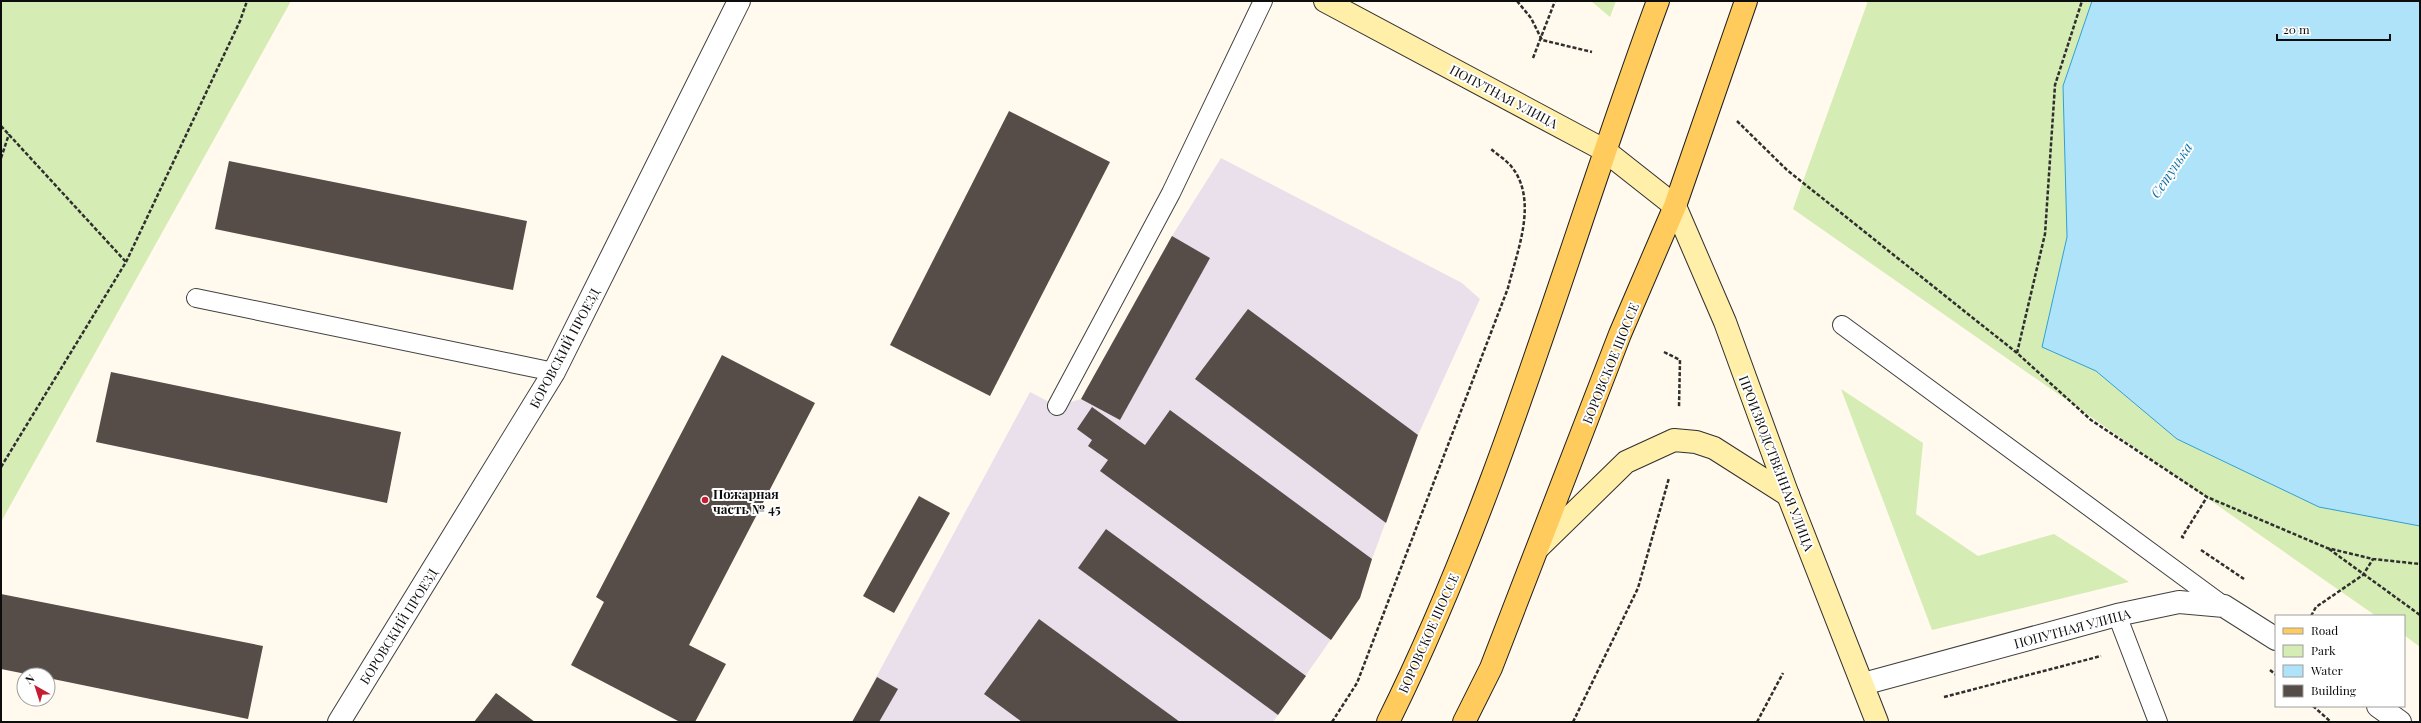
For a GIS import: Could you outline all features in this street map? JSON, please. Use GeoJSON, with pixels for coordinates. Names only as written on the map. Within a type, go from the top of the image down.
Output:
{"type":"FeatureCollection","features":[{"type":"Feature","properties":{"kind":"main road","name":"ПОПУТНАЯ УЛИЦА"},"geometry":{"type":"LineString","coordinates":[[1325,1],[1604,150],[1675,206]]}},
{"type":"Feature","properties":{"kind":"main road","name":"БОРОВСКОЕ ШОССЕ"},"geometry":{"type":"LineString","coordinates":[[1388,722],[1426,643],[1446,596],[1512,423],[1604,150],[1658,1]]}},
{"type":"Feature","properties":{"kind":"main road","name":"БОРОВСКОЕ ШОССЕ"},"geometry":{"type":"LineString","coordinates":[[1464,722],[1491,668],[1620,334],[1675,206],[1746,1]]}},
{"type":"Feature","properties":{"kind":"main road","name":"ПРОИЗВОДСТВЕННАЯ УЛИЦА"},"geometry":{"type":"LineString","coordinates":[[1675,206],[1725,322],[1788,495],[1877,722]]}},
{"type":"Feature","properties":{"kind":"main road"},"geometry":{"type":"LineString","coordinates":[[1538,548],[1626,462],[1674,440],[1696,442],[1714,448],[1788,495]]}},
{"type":"Feature","properties":{"kind":"street","name":"БОРОВСКИЙ ПРОЕЗД"},"geometry":{"type":"LineString","coordinates":[[339,722],[554,372],[739,1]]}},
{"type":"Feature","properties":{"kind":"street","name":"ПОПУТНАЯ УЛИЦА"},"geometry":{"type":"LineString","coordinates":[[1863,684],[2116,615],[2179,602],[2224,606],[2275,638]]}},
{"type":"Feature","properties":{"kind":"street"},"geometry":{"type":"LineString","coordinates":[[2379,707],[2400,722]]}},
{"type":"Feature","properties":{"kind":"lane"},"geometry":{"type":"LineString","coordinates":[[1057,406],[1171,193],[1263,1]]}},
{"type":"Feature","properties":{"kind":"lane"},"geometry":{"type":"LineString","coordinates":[[196,298],[554,372]]}},
{"type":"Feature","properties":{"kind":"lane"},"geometry":{"type":"LineString","coordinates":[[1842,325],[2224,606]]}},
{"type":"Feature","properties":{"kind":"lane"},"geometry":{"type":"LineString","coordinates":[[2116,615],[2158,722]]}},
{"type":"Feature","properties":{"kind":"path"},"geometry":{"type":"LineString","coordinates":[[1,467],[126,262],[240,21],[247,1]]}},
{"type":"Feature","properties":{"kind":"path"},"geometry":{"type":"LineString","coordinates":[[1517,1],[1531,18],[1542,40],[1592,52]]}},
{"type":"Feature","properties":{"kind":"path"},"geometry":{"type":"LineString","coordinates":[[1533,58],[1542,40],[1556,1]]}},
{"type":"Feature","properties":{"kind":"path"},"geometry":{"type":"LineString","coordinates":[[2017,353],[2045,234],[2055,85],[2082,1]]}},
{"type":"Feature","properties":{"kind":"path"},"geometry":{"type":"LineString","coordinates":[[1737,121],[1787,170],[2017,353],[2091,420],[2207,497],[2327,548],[2373,559],[2420,564]]}},
{"type":"Feature","properties":{"kind":"path"},"geometry":{"type":"LineString","coordinates":[[1,126],[126,262]]}},
{"type":"Feature","properties":{"kind":"path"},"geometry":{"type":"LineString","coordinates":[[1,158],[9,134]]}},
{"type":"Feature","properties":{"kind":"path"},"geometry":{"type":"LineString","coordinates":[[1332,722],[1357,683],[1508,288],[1525,220],[1523,190],[1511,166],[1490,148]]}},
{"type":"Feature","properties":{"kind":"path"},"geometry":{"type":"LineString","coordinates":[[1664,352],[1680,360],[1679,407]]}},
{"type":"Feature","properties":{"kind":"path"},"geometry":{"type":"LineString","coordinates":[[1573,722],[1638,588],[1669,478]]}},
{"type":"Feature","properties":{"kind":"path"},"geometry":{"type":"LineString","coordinates":[[2188,541],[2182,537],[2207,497]]}},
{"type":"Feature","properties":{"kind":"path"},"geometry":{"type":"LineString","coordinates":[[2195,546],[2247,581]]}},
{"type":"Feature","properties":{"kind":"path"},"geometry":{"type":"LineString","coordinates":[[2327,548],[2420,615]]}},
{"type":"Feature","properties":{"kind":"path"},"geometry":{"type":"LineString","coordinates":[[2312,615],[2316,607],[2363,575],[2373,559]]}},
{"type":"Feature","properties":{"kind":"path"},"geometry":{"type":"LineString","coordinates":[[1757,722],[1783,672]]}},
{"type":"Feature","properties":{"kind":"path"},"geometry":{"type":"LineString","coordinates":[[2313,707],[2331,722]]}},
{"type":"Feature","properties":{"kind":"shaded area"},"geometry":{"type":"Polygon","coordinates":[[[1221,158],[1462,283],[1480,299],[1418,435],[1372,559],[1360,598],[1273,722],[852,722],[1030,392],[1057,406],[1081,399],[1172,236],[1221,158]]]}},
{"type":"Feature","properties":{"kind":"green space"},"geometry":{"type":"Polygon","coordinates":[[[1,1],[291,1],[1,522],[1,1]]]}},
{"type":"Feature","properties":{"kind":"green space"},"geometry":{"type":"Polygon","coordinates":[[[1591,1],[1616,1],[1610,17],[1591,1]]]}},
{"type":"Feature","properties":{"kind":"green space"},"geometry":{"type":"Polygon","coordinates":[[[1868,1],[2420,1],[2420,647],[2405,636],[2405,615],[2375,615],[1793,209],[1868,1]]]}},
{"type":"Feature","properties":{"kind":"green space"},"geometry":{"type":"Polygon","coordinates":[[[1841,389],[1923,443],[1916,514],[1978,556],[2054,534],[2129,582],[1932,630],[1841,389]]]}},
{"type":"Feature","properties":{"kind":"water","name":"Сетунька"},"geometry":{"type":"Polygon","coordinates":[[[2092,1],[2420,1],[2420,526],[2319,507],[2177,439],[2096,371],[2042,347],[2067,237],[2063,86],[2092,1]]]}},
{"type":"Feature","properties":{"kind":"building"},"geometry":{"type":"Polygon","coordinates":[[[1009,111],[1110,162],[990,396],[890,345],[1009,111]]]}},
{"type":"Feature","properties":{"kind":"building"},"geometry":{"type":"Polygon","coordinates":[[[229,161],[527,221],[513,290],[215,229],[229,161]]]}},
{"type":"Feature","properties":{"kind":"building"},"geometry":{"type":"Polygon","coordinates":[[[1172,236],[1210,258],[1120,420],[1081,399],[1172,236]]]}},
{"type":"Feature","properties":{"kind":"building"},"geometry":{"type":"Polygon","coordinates":[[[1248,309],[1418,435],[1386,523],[1195,379],[1248,309]]]}},
{"type":"Feature","properties":{"kind":"building","name":"Пожарная часть № 45"},"geometry":{"type":"Polygon","coordinates":[[[722,355],[815,403],[689,645],[726,664],[695,722],[680,722],[571,665],[604,602],[596,597],[722,355]]]}},
{"type":"Feature","properties":{"kind":"building"},"geometry":{"type":"Polygon","coordinates":[[[111,372],[401,432],[387,503],[96,442],[111,372]]]}},
{"type":"Feature","properties":{"kind":"building"},"geometry":{"type":"Polygon","coordinates":[[[1092,407],[1145,445],[1170,410],[1372,559],[1360,598],[1331,640],[1100,471],[1108,460],[1088,446],[1092,440],[1077,429],[1092,407]]]}},
{"type":"Feature","properties":{"kind":"building"},"geometry":{"type":"Polygon","coordinates":[[[919,496],[950,513],[894,613],[863,596],[919,496]]]}},
{"type":"Feature","properties":{"kind":"building"},"geometry":{"type":"Polygon","coordinates":[[[1106,529],[1306,676],[1278,715],[1078,568],[1106,529]]]}},
{"type":"Feature","properties":{"kind":"building"},"geometry":{"type":"Polygon","coordinates":[[[1,594],[263,646],[248,719],[56,680],[56,667],[16,667],[16,672],[1,669],[1,594]]]}},
{"type":"Feature","properties":{"kind":"building"},"geometry":{"type":"Polygon","coordinates":[[[1039,619],[1180,722],[1022,722],[984,694],[1039,619]]]}},
{"type":"Feature","properties":{"kind":"building"},"geometry":{"type":"Polygon","coordinates":[[[877,677],[898,689],[879,722],[852,722],[877,677]]]}},
{"type":"Feature","properties":{"kind":"building"},"geometry":{"type":"Polygon","coordinates":[[[496,693],[535,722],[474,722],[496,693]]]}},
{"type":"Feature","properties":{"kind":"place","name":"Пожарная часть № 45"},"geometry":{"type":"Point","coordinates":[705,500]}}]}
